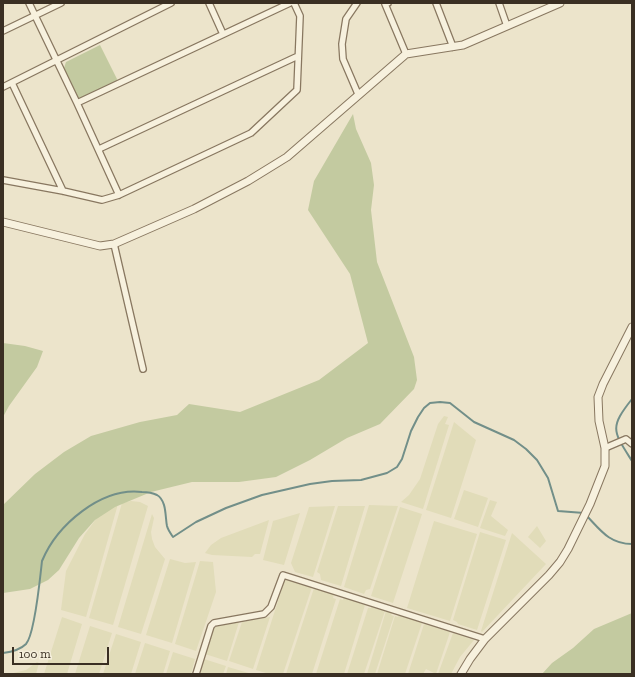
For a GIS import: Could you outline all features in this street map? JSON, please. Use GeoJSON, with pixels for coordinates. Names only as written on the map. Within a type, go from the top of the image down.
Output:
{"type":"FeatureCollection","features":[{"type":"Feature","properties":{"kind":"street"},"geometry":{"type":"LineString","coordinates":[[30,3],[78,103],[119,195]]}},
{"type":"Feature","properties":{"kind":"street"},"geometry":{"type":"LineString","coordinates":[[3,31],[61,3]]}},
{"type":"Feature","properties":{"kind":"street"},"geometry":{"type":"LineString","coordinates":[[3,87],[171,3]]}},
{"type":"Feature","properties":{"kind":"street"},"geometry":{"type":"LineString","coordinates":[[209,3],[223,34]]}},
{"type":"Feature","properties":{"kind":"street"},"geometry":{"type":"LineString","coordinates":[[78,103],[290,3]]}},
{"type":"Feature","properties":{"kind":"street"},"geometry":{"type":"LineString","coordinates":[[3,180],[102,200],[119,195],[251,133],[297,90],[300,16],[294,3]]}},
{"type":"Feature","properties":{"kind":"street"},"geometry":{"type":"LineString","coordinates":[[357,3],[346,19],[342,44],[343,59],[358,94]]}},
{"type":"Feature","properties":{"kind":"street"},"geometry":{"type":"LineString","coordinates":[[388,3],[385,4],[406,54]]}},
{"type":"Feature","properties":{"kind":"street"},"geometry":{"type":"LineString","coordinates":[[436,3],[453,47]]}},
{"type":"Feature","properties":{"kind":"street"},"geometry":{"type":"LineString","coordinates":[[499,3],[507,26]]}},
{"type":"Feature","properties":{"kind":"street"},"geometry":{"type":"LineString","coordinates":[[3,222],[100,246],[114,244],[187,212],[248,182],[287,157],[406,54],[462,45],[560,3]]}},
{"type":"Feature","properties":{"kind":"street"},"geometry":{"type":"LineString","coordinates":[[99,149],[298,56]]}},
{"type":"Feature","properties":{"kind":"street"},"geometry":{"type":"LineString","coordinates":[[12,83],[63,191]]}},
{"type":"Feature","properties":{"kind":"street"},"geometry":{"type":"LineString","coordinates":[[114,244],[143,369]]}},
{"type":"Feature","properties":{"kind":"street"},"geometry":{"type":"LineString","coordinates":[[462,674],[470,659],[485,639],[560,562],[587,510],[605,466],[605,448],[599,421],[598,397],[632,327]]}},
{"type":"Feature","properties":{"kind":"street"},"geometry":{"type":"LineString","coordinates":[[605,448],[624,439],[632,444]]}},
{"type":"Feature","properties":{"kind":"street"},"geometry":{"type":"LineString","coordinates":[[196,674],[211,626],[214,623],[264,614],[271,607],[283,575],[485,639]]}},
{"type":"Feature","properties":{"kind":"shaded area"},"geometry":{"type":"Polygon","coordinates":[[[444,416],[448,417],[445,424],[449,425],[423,509],[401,502],[409,495],[420,479],[438,424],[444,416]]]}},
{"type":"Feature","properties":{"kind":"shaded area"},"geometry":{"type":"Polygon","coordinates":[[[454,422],[476,440],[451,518],[426,510],[454,422]]]}},
{"type":"Feature","properties":{"kind":"shaded area"},"geometry":{"type":"Polygon","coordinates":[[[464,490],[488,498],[478,527],[454,519],[464,490]]]}},
{"type":"Feature","properties":{"kind":"shaded area"},"geometry":{"type":"Polygon","coordinates":[[[490,500],[497,502],[491,516],[508,530],[505,536],[480,528],[490,500]]]}},
{"type":"Feature","properties":{"kind":"shaded area"},"geometry":{"type":"Polygon","coordinates":[[[131,501],[140,502],[148,506],[113,625],[89,618],[122,503],[131,501]]]}},
{"type":"Feature","properties":{"kind":"shaded area"},"geometry":{"type":"Polygon","coordinates":[[[118,504],[86,617],[61,610],[66,571],[85,534],[99,515],[118,504]]]}},
{"type":"Feature","properties":{"kind":"shaded area"},"geometry":{"type":"Polygon","coordinates":[[[369,505],[398,506],[370,589],[366,590],[364,594],[344,587],[369,505]]]}},
{"type":"Feature","properties":{"kind":"shaded area"},"geometry":{"type":"Polygon","coordinates":[[[335,506],[313,577],[295,572],[291,563],[309,507],[335,506]]]}},
{"type":"Feature","properties":{"kind":"shaded area"},"geometry":{"type":"Polygon","coordinates":[[[338,506],[365,506],[341,586],[321,580],[320,574],[317,572],[338,506]]]}},
{"type":"Feature","properties":{"kind":"shaded area"},"geometry":{"type":"Polygon","coordinates":[[[400,507],[422,514],[393,603],[371,596],[400,507]]]}},
{"type":"Feature","properties":{"kind":"shaded area"},"geometry":{"type":"Polygon","coordinates":[[[300,513],[284,565],[263,560],[273,521],[300,513]]]}},
{"type":"Feature","properties":{"kind":"shaded area"},"geometry":{"type":"Polygon","coordinates":[[[152,514],[154,518],[151,532],[152,539],[155,547],[165,559],[141,634],[118,627],[152,514]]]}},
{"type":"Feature","properties":{"kind":"shaded area"},"geometry":{"type":"Polygon","coordinates":[[[269,520],[260,554],[255,554],[252,557],[212,555],[205,553],[211,545],[221,538],[269,520]]]}},
{"type":"Feature","properties":{"kind":"shaded area"},"geometry":{"type":"Polygon","coordinates":[[[434,521],[477,534],[450,621],[407,608],[434,521]]]}},
{"type":"Feature","properties":{"kind":"shaded area"},"geometry":{"type":"Polygon","coordinates":[[[537,526],[546,541],[540,548],[528,537],[537,526]]]}},
{"type":"Feature","properties":{"kind":"shaded area"},"geometry":{"type":"Polygon","coordinates":[[[480,532],[506,540],[477,630],[458,624],[453,620],[480,532]]]}},
{"type":"Feature","properties":{"kind":"shaded area"},"geometry":{"type":"Polygon","coordinates":[[[512,533],[546,564],[482,632],[481,631],[512,533]]]}},
{"type":"Feature","properties":{"kind":"shaded area"},"geometry":{"type":"Polygon","coordinates":[[[170,559],[185,563],[196,562],[172,643],[146,635],[170,559]]]}},
{"type":"Feature","properties":{"kind":"shaded area"},"geometry":{"type":"Polygon","coordinates":[[[200,561],[213,562],[216,592],[196,651],[175,644],[200,561]]]}},
{"type":"Feature","properties":{"kind":"shaded area"},"geometry":{"type":"Polygon","coordinates":[[[285,579],[312,587],[283,674],[269,674],[256,670],[285,579]]]}},
{"type":"Feature","properties":{"kind":"shaded area"},"geometry":{"type":"Polygon","coordinates":[[[314,588],[334,594],[333,598],[336,599],[312,674],[286,674],[314,588]]]}},
{"type":"Feature","properties":{"kind":"shaded area"},"geometry":{"type":"Polygon","coordinates":[[[344,597],[365,605],[344,674],[316,674],[340,599],[343,600],[344,597]]]}},
{"type":"Feature","properties":{"kind":"shaded area"},"geometry":{"type":"Polygon","coordinates":[[[371,607],[385,611],[364,674],[347,674],[368,608],[371,607]]]}},
{"type":"Feature","properties":{"kind":"shaded area"},"geometry":{"type":"Polygon","coordinates":[[[386,611],[392,613],[391,615],[394,616],[375,674],[367,674],[386,611]]]}},
{"type":"Feature","properties":{"kind":"shaded area"},"geometry":{"type":"Polygon","coordinates":[[[399,615],[422,623],[405,674],[377,674],[395,616],[398,617],[399,615]]]}},
{"type":"Feature","properties":{"kind":"shaded area"},"geometry":{"type":"Polygon","coordinates":[[[62,617],[82,624],[67,674],[44,674],[62,617]]]}},
{"type":"Feature","properties":{"kind":"shaded area"},"geometry":{"type":"Polygon","coordinates":[[[270,617],[253,669],[229,661],[242,622],[270,617]]]}},
{"type":"Feature","properties":{"kind":"shaded area"},"geometry":{"type":"Polygon","coordinates":[[[239,622],[227,661],[205,654],[214,626],[239,622]]]}},
{"type":"Feature","properties":{"kind":"shaded area"},"geometry":{"type":"Polygon","coordinates":[[[424,624],[450,632],[436,674],[426,669],[423,674],[408,674],[424,624]]]}},
{"type":"Feature","properties":{"kind":"shaded area"},"geometry":{"type":"Polygon","coordinates":[[[90,626],[112,633],[99,674],[75,674],[90,626]]]}},
{"type":"Feature","properties":{"kind":"shaded area"},"geometry":{"type":"Polygon","coordinates":[[[453,633],[474,640],[460,657],[451,674],[438,674],[453,633]]]}},
{"type":"Feature","properties":{"kind":"shaded area"},"geometry":{"type":"Polygon","coordinates":[[[116,634],[141,642],[131,674],[103,674],[116,634]]]}},
{"type":"Feature","properties":{"kind":"shaded area"},"geometry":{"type":"Polygon","coordinates":[[[145,643],[170,651],[163,674],[135,674],[145,643]]]}},
{"type":"Feature","properties":{"kind":"shaded area"},"geometry":{"type":"Polygon","coordinates":[[[173,652],[195,659],[191,674],[166,674],[173,652]]]}},
{"type":"Feature","properties":{"kind":"shaded area"},"geometry":{"type":"Polygon","coordinates":[[[204,659],[226,666],[223,674],[200,674],[204,659]]]}},
{"type":"Feature","properties":{"kind":"shaded area"},"geometry":{"type":"Polygon","coordinates":[[[37,662],[39,663],[36,674],[9,674],[26,670],[37,662]]]}},
{"type":"Feature","properties":{"kind":"shaded area"},"geometry":{"type":"Polygon","coordinates":[[[228,667],[252,674],[226,674],[228,667]]]}},
{"type":"Feature","properties":{"kind":"green space"},"geometry":{"type":"Polygon","coordinates":[[[100,45],[118,81],[79,99],[64,68],[66,62],[100,45]]]}},
{"type":"Feature","properties":{"kind":"green space"},"geometry":{"type":"Polygon","coordinates":[[[353,114],[356,129],[371,163],[374,185],[371,210],[377,262],[414,357],[417,380],[414,389],[380,424],[347,438],[310,460],[276,477],[239,482],[192,482],[151,492],[115,507],[95,520],[79,538],[59,570],[48,580],[30,589],[3,593],[3,505],[35,474],[64,452],[91,436],[140,422],[177,415],[189,404],[240,412],[319,380],[368,343],[350,274],[308,210],[314,181],[353,114]]]}},
{"type":"Feature","properties":{"kind":"green space"},"geometry":{"type":"Polygon","coordinates":[[[3,343],[25,346],[43,351],[37,367],[9,406],[3,417],[3,343]]]}},
{"type":"Feature","properties":{"kind":"green space"},"geometry":{"type":"Polygon","coordinates":[[[632,613],[632,674],[542,674],[552,663],[573,648],[594,629],[632,613]]]}},
{"type":"Feature","properties":{"kind":"waterway"},"geometry":{"type":"LineString","coordinates":[[632,399],[620,417],[616,430],[621,443],[632,461]]}},
{"type":"Feature","properties":{"kind":"waterway"},"geometry":{"type":"LineString","coordinates":[[3,653],[21,648],[26,644],[29,638],[37,605],[42,561],[49,547],[69,522],[96,502],[127,492],[146,492],[157,495],[164,505],[167,526],[173,537],[196,522],[226,508],[262,495],[310,484],[332,481],[361,480],[387,473],[397,467],[402,459],[411,431],[424,408],[430,403],[450,403],[474,422],[514,440],[537,460],[548,478],[558,511],[584,513],[610,538],[616,541],[632,544]]}}]}
